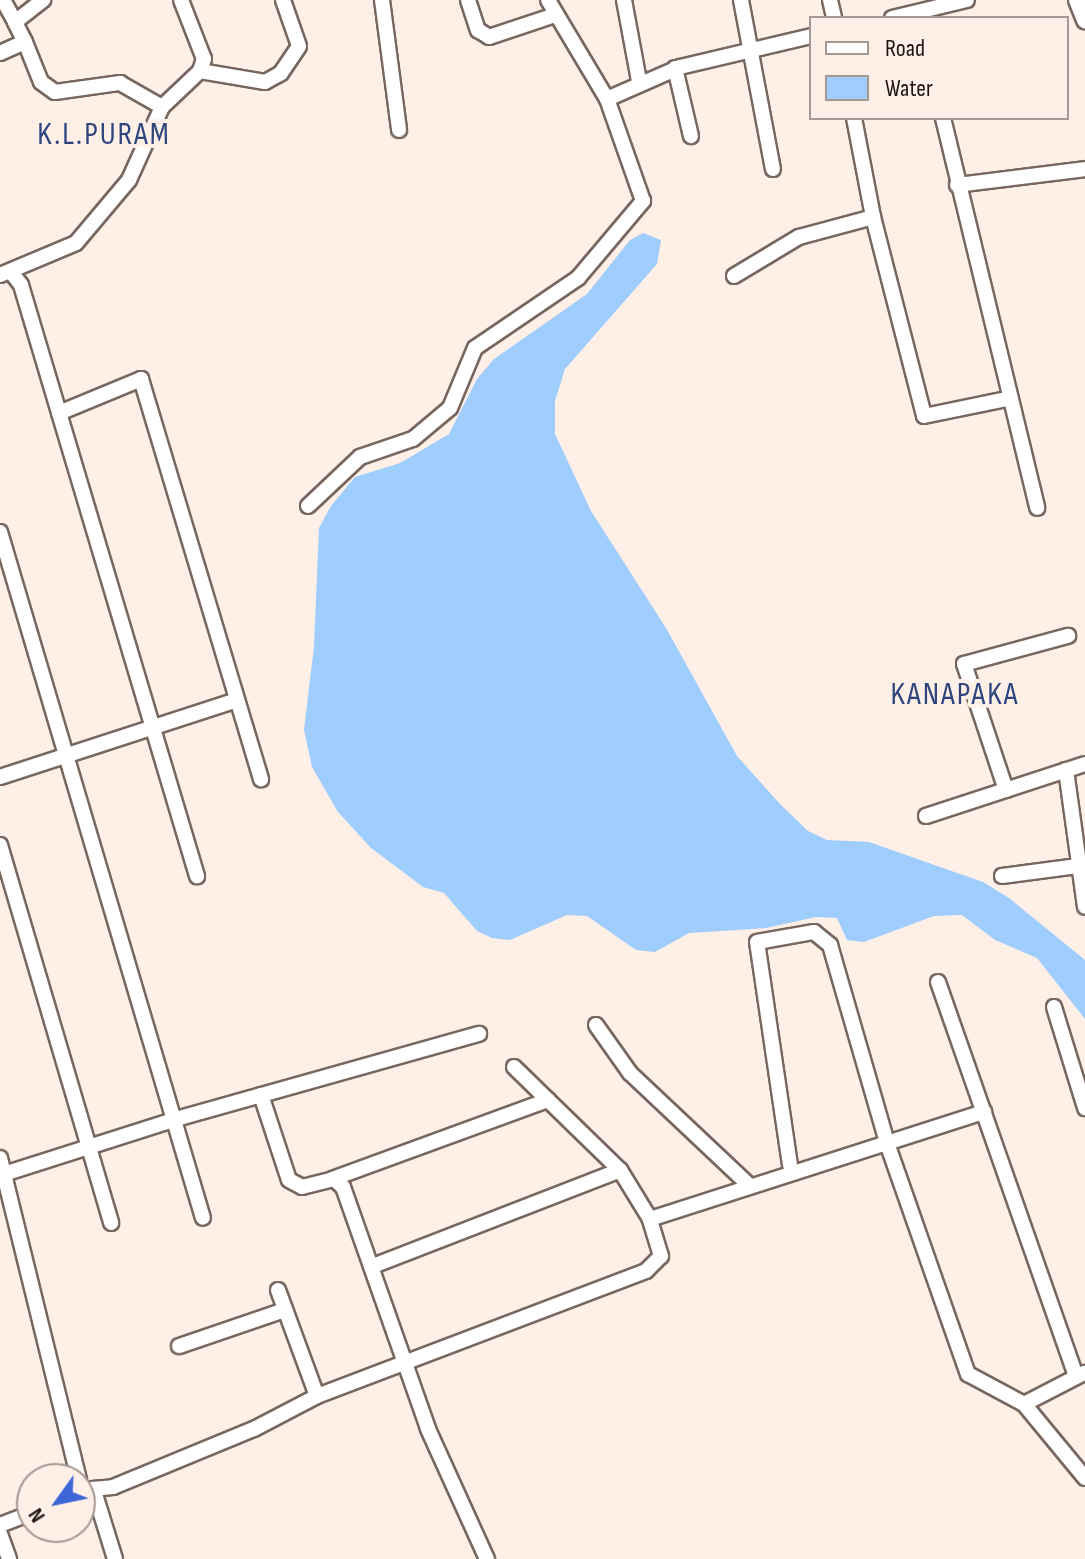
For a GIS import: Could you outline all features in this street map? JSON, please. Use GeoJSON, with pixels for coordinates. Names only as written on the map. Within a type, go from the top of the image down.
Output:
{"type":"FeatureCollection","features":[{"type":"Feature","properties":{"kind":"street"},"geometry":{"type":"LineString","coordinates":[[3,0],[41,82],[55,92],[120,83],[162,107]]}},
{"type":"Feature","properties":{"kind":"street"},"geometry":{"type":"LineString","coordinates":[[15,22],[43,0]]}},
{"type":"Feature","properties":{"kind":"street"},"geometry":{"type":"LineString","coordinates":[[6,274],[62,252],[91,229],[129,180],[162,107],[200,71],[204,59],[199,39],[181,0]]}},
{"type":"Feature","properties":{"kind":"street"},"geometry":{"type":"LineString","coordinates":[[200,71],[265,82],[281,73],[299,46],[283,0]]}},
{"type":"Feature","properties":{"kind":"street"},"geometry":{"type":"LineString","coordinates":[[382,0],[399,130]]}},
{"type":"Feature","properties":{"kind":"street"},"geometry":{"type":"LineString","coordinates":[[468,0],[478,30],[489,37],[555,15]]}},
{"type":"Feature","properties":{"kind":"street"},"geometry":{"type":"LineString","coordinates":[[308,506],[360,457],[413,439],[450,408],[475,348],[578,278],[643,201],[607,99],[548,0]]}},
{"type":"Feature","properties":{"kind":"street"},"geometry":{"type":"LineString","coordinates":[[624,0],[639,81]]}},
{"type":"Feature","properties":{"kind":"street"},"geometry":{"type":"LineString","coordinates":[[741,0],[773,169]]}},
{"type":"Feature","properties":{"kind":"street"},"geometry":{"type":"LineString","coordinates":[[921,15],[967,0]]}},
{"type":"Feature","properties":{"kind":"street"},"geometry":{"type":"LineString","coordinates":[[1077,0],[1085,20]]}},
{"type":"Feature","properties":{"kind":"street"},"geometry":{"type":"LineString","coordinates":[[607,99],[639,81],[675,68],[809,37]]}},
{"type":"Feature","properties":{"kind":"street"},"geometry":{"type":"LineString","coordinates":[[0,53],[25,42]]}},
{"type":"Feature","properties":{"kind":"street"},"geometry":{"type":"LineString","coordinates":[[675,68],[691,136]]}},
{"type":"Feature","properties":{"kind":"street"},"geometry":{"type":"LineString","coordinates":[[854,120],[873,217],[924,416],[1007,399]]}},
{"type":"Feature","properties":{"kind":"street"},"geometry":{"type":"LineString","coordinates":[[943,120],[1007,399],[1037,508]]}},
{"type":"Feature","properties":{"kind":"street"},"geometry":{"type":"LineString","coordinates":[[957,185],[1085,169]]}},
{"type":"Feature","properties":{"kind":"street"},"geometry":{"type":"LineString","coordinates":[[734,276],[799,237],[873,217]]}},
{"type":"Feature","properties":{"kind":"street"},"geometry":{"type":"LineString","coordinates":[[6,274],[21,285],[197,876]]}},
{"type":"Feature","properties":{"kind":"street"},"geometry":{"type":"LineString","coordinates":[[59,413],[141,379],[234,701],[261,779]]}},
{"type":"Feature","properties":{"kind":"street"},"geometry":{"type":"LineString","coordinates":[[0,532],[203,1218]]}},
{"type":"Feature","properties":{"kind":"street"},"geometry":{"type":"LineString","coordinates":[[1006,790],[964,664],[1068,636]]}},
{"type":"Feature","properties":{"kind":"street"},"geometry":{"type":"LineString","coordinates":[[0,777],[67,752],[234,701]]}},
{"type":"Feature","properties":{"kind":"street"},"geometry":{"type":"LineString","coordinates":[[926,816],[1085,764]]}},
{"type":"Feature","properties":{"kind":"street"},"geometry":{"type":"LineString","coordinates":[[1066,770],[1082,866],[1085,907]]}},
{"type":"Feature","properties":{"kind":"street"},"geometry":{"type":"LineString","coordinates":[[0,845],[111,1223]]}},
{"type":"Feature","properties":{"kind":"street"},"geometry":{"type":"LineString","coordinates":[[1002,876],[1082,866]]}},
{"type":"Feature","properties":{"kind":"street"},"geometry":{"type":"LineString","coordinates":[[790,1165],[757,942],[814,932],[828,940],[887,1143],[968,1374],[1024,1404],[1085,1478]]}},
{"type":"Feature","properties":{"kind":"street"},"geometry":{"type":"LineString","coordinates":[[938,982],[1081,1374],[1024,1404]]}},
{"type":"Feature","properties":{"kind":"street"},"geometry":{"type":"LineString","coordinates":[[1054,1007],[1085,1108]]}},
{"type":"Feature","properties":{"kind":"street"},"geometry":{"type":"LineString","coordinates":[[596,1025],[630,1073],[750,1186]]}},
{"type":"Feature","properties":{"kind":"street"},"geometry":{"type":"LineString","coordinates":[[75,1463],[2,1168],[90,1150],[176,1119],[479,1034]]}},
{"type":"Feature","properties":{"kind":"street"},"geometry":{"type":"LineString","coordinates":[[96,1488],[209,1448],[317,1396],[646,1271],[661,1256],[650,1219],[620,1170],[514,1067]]}},
{"type":"Feature","properties":{"kind":"street"},"geometry":{"type":"LineString","coordinates":[[261,1095],[289,1180],[302,1187],[332,1179],[548,1100]]}},
{"type":"Feature","properties":{"kind":"street"},"geometry":{"type":"LineString","coordinates":[[650,1219],[984,1112]]}},
{"type":"Feature","properties":{"kind":"street"},"geometry":{"type":"LineString","coordinates":[[373,1266],[620,1170]]}},
{"type":"Feature","properties":{"kind":"street"},"geometry":{"type":"LineString","coordinates":[[332,1179],[343,1187],[428,1429],[487,1559]]}},
{"type":"Feature","properties":{"kind":"street"},"geometry":{"type":"LineString","coordinates":[[278,1290],[317,1396]]}},
{"type":"Feature","properties":{"kind":"street"},"geometry":{"type":"LineString","coordinates":[[179,1346],[285,1310]]}},
{"type":"Feature","properties":{"kind":"street"},"geometry":{"type":"LineString","coordinates":[[96,1513],[115,1559]]}},
{"type":"Feature","properties":{"kind":"street"},"geometry":{"type":"LineString","coordinates":[[0,1534],[9,1559]]}},
{"type":"Feature","properties":{"kind":"water"},"geometry":{"type":"Polygon","coordinates":[[[643,233],[661,240],[657,264],[565,369],[555,401],[555,434],[591,511],[666,628],[737,756],[780,804],[808,831],[827,840],[869,842],[983,882],[1009,898],[1085,960],[1085,1019],[1037,958],[995,940],[962,915],[934,916],[864,942],[847,940],[837,918],[816,917],[766,928],[689,933],[655,952],[636,950],[587,916],[567,915],[510,940],[492,938],[477,931],[444,893],[423,887],[371,848],[338,812],[312,767],[304,730],[314,646],[319,528],[331,506],[355,477],[400,463],[449,434],[477,379],[494,359],[587,294],[630,240],[643,233]]]}},
{"type":"Feature","properties":{"kind":"district","name":"K.L.PURAM"},"geometry":{"type":"Point","coordinates":[104,135]}},
{"type":"Feature","properties":{"kind":"district","name":"KANAPAKA"},"geometry":{"type":"Point","coordinates":[955,695]}}]}
